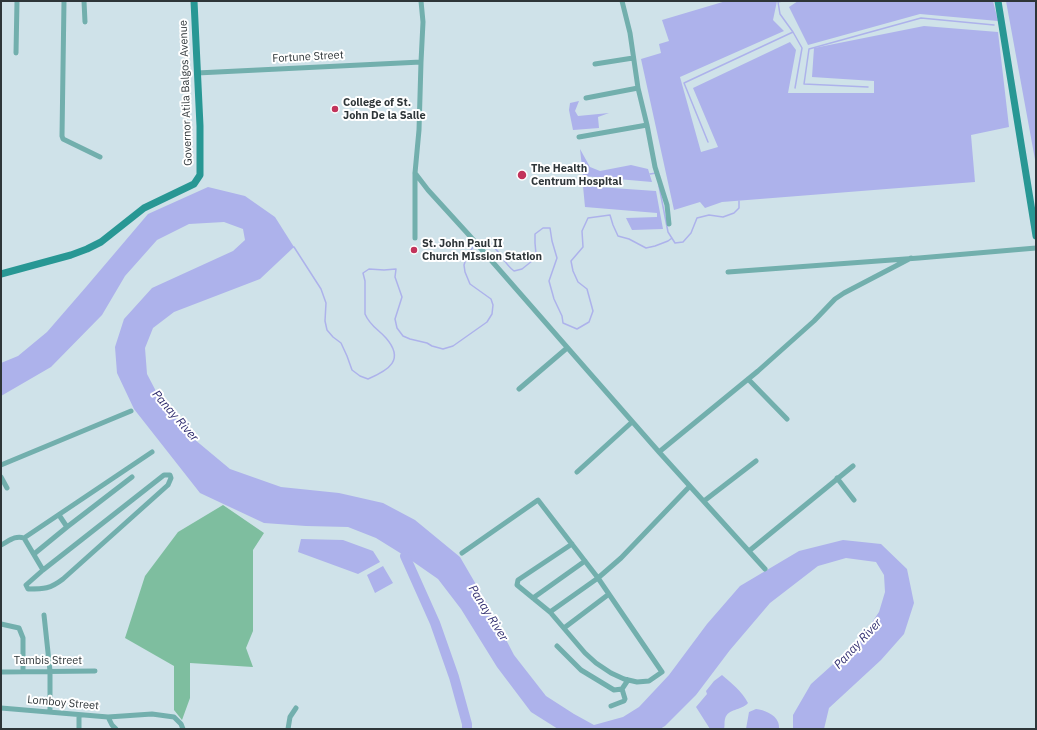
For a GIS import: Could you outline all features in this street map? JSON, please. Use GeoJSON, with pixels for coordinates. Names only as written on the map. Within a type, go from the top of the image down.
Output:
{"type":"FeatureCollection","features":[{"type":"Feature","properties":{"kind":"main road","name":"Governor Atila Balgos Avenue"},"geometry":{"type":"LineString","coordinates":[[1,274],[71,255],[87,249],[101,242],[144,208],[194,184],[200,175],[200,126],[194,1]]}},
{"type":"Feature","properties":{"kind":"main road"},"geometry":{"type":"LineString","coordinates":[[998,1],[1036,236]]}},
{"type":"Feature","properties":{"kind":"street"},"geometry":{"type":"LineString","coordinates":[[16,54],[17,1]]}},
{"type":"Feature","properties":{"kind":"street"},"geometry":{"type":"LineString","coordinates":[[64,1],[62,136],[63,138],[100,157]]}},
{"type":"Feature","properties":{"kind":"street"},"geometry":{"type":"LineString","coordinates":[[84,1],[85,22]]}},
{"type":"Feature","properties":{"kind":"street"},"geometry":{"type":"LineString","coordinates":[[415,238],[415,172],[419,130],[423,22],[421,1]]}},
{"type":"Feature","properties":{"kind":"street"},"geometry":{"type":"LineString","coordinates":[[622,1],[630,34],[638,88],[655,167],[667,205],[669,224]]}},
{"type":"Feature","properties":{"kind":"street"},"geometry":{"type":"LineString","coordinates":[[595,64],[633,58]]}},
{"type":"Feature","properties":{"kind":"street","name":"Fortune Street"},"geometry":{"type":"LineString","coordinates":[[197,73],[421,62]]}},
{"type":"Feature","properties":{"kind":"street"},"geometry":{"type":"LineString","coordinates":[[586,98],[638,88]]}},
{"type":"Feature","properties":{"kind":"street"},"geometry":{"type":"LineString","coordinates":[[579,137],[647,125]]}},
{"type":"Feature","properties":{"kind":"street"},"geometry":{"type":"LineString","coordinates":[[415,172],[428,190],[632,422],[765,569]]}},
{"type":"Feature","properties":{"kind":"street"},"geometry":{"type":"LineString","coordinates":[[728,272],[1036,248]]}},
{"type":"Feature","properties":{"kind":"street"},"geometry":{"type":"LineString","coordinates":[[659,452],[758,371],[814,321],[835,299],[911,258]]}},
{"type":"Feature","properties":{"kind":"street"},"geometry":{"type":"LineString","coordinates":[[519,389],[567,348]]}},
{"type":"Feature","properties":{"kind":"street"},"geometry":{"type":"LineString","coordinates":[[748,379],[787,419]]}},
{"type":"Feature","properties":{"kind":"street"},"geometry":{"type":"LineString","coordinates":[[1,465],[131,411]]}},
{"type":"Feature","properties":{"kind":"street"},"geometry":{"type":"LineString","coordinates":[[577,472],[632,422]]}},
{"type":"Feature","properties":{"kind":"street"},"geometry":{"type":"LineString","coordinates":[[24,538],[59,516],[152,452]]}},
{"type":"Feature","properties":{"kind":"street"},"geometry":{"type":"LineString","coordinates":[[704,501],[756,460]]}},
{"type":"Feature","properties":{"kind":"street"},"geometry":{"type":"LineString","coordinates":[[749,551],[853,466]]}},
{"type":"Feature","properties":{"kind":"street"},"geometry":{"type":"LineString","coordinates":[[164,475],[170,475],[171,478],[168,485],[63,579],[54,586],[47,588],[28,588],[26,585],[43,570],[164,475]]}},
{"type":"Feature","properties":{"kind":"street"},"geometry":{"type":"LineString","coordinates":[[1,477],[7,488]]}},
{"type":"Feature","properties":{"kind":"street"},"geometry":{"type":"LineString","coordinates":[[34,554],[132,477]]}},
{"type":"Feature","properties":{"kind":"street"},"geometry":{"type":"LineString","coordinates":[[837,478],[854,500]]}},
{"type":"Feature","properties":{"kind":"street"},"geometry":{"type":"LineString","coordinates":[[105,484],[111,493]]}},
{"type":"Feature","properties":{"kind":"street"},"geometry":{"type":"LineString","coordinates":[[550,612],[598,578],[621,558],[690,486]]}},
{"type":"Feature","properties":{"kind":"street"},"geometry":{"type":"LineString","coordinates":[[462,553],[538,500],[572,544],[598,578],[662,672],[649,681],[636,682],[624,679],[611,673],[596,663],[585,653],[550,612],[517,585],[518,580],[572,544]]}},
{"type":"Feature","properties":{"kind":"street"},"geometry":{"type":"LineString","coordinates":[[59,516],[67,527]]}},
{"type":"Feature","properties":{"kind":"street"},"geometry":{"type":"LineString","coordinates":[[1,545],[13,538],[20,536],[24,538],[43,570]]}},
{"type":"Feature","properties":{"kind":"street"},"geometry":{"type":"LineString","coordinates":[[533,598],[585,561]]}},
{"type":"Feature","properties":{"kind":"street"},"geometry":{"type":"LineString","coordinates":[[564,628],[609,594]]}},
{"type":"Feature","properties":{"kind":"street"},"geometry":{"type":"LineString","coordinates":[[44,615],[50,671],[50,712]]}},
{"type":"Feature","properties":{"kind":"street"},"geometry":{"type":"LineString","coordinates":[[1,624],[19,628],[23,638],[22,671]]}},
{"type":"Feature","properties":{"kind":"street"},"geometry":{"type":"LineString","coordinates":[[557,646],[581,670],[614,690],[622,689],[628,680]]}},
{"type":"Feature","properties":{"kind":"street","name":"Tambis Street"},"geometry":{"type":"LineString","coordinates":[[1,672],[95,671]]}},
{"type":"Feature","properties":{"kind":"street"},"geometry":{"type":"LineString","coordinates":[[611,706],[624,701],[625,699],[622,689]]}},
{"type":"Feature","properties":{"kind":"street","name":"Lomboy Street"},"geometry":{"type":"LineString","coordinates":[[1,708],[108,717],[116,729]]}},
{"type":"Feature","properties":{"kind":"street"},"geometry":{"type":"LineString","coordinates":[[288,729],[290,717],[296,708]]}},
{"type":"Feature","properties":{"kind":"street"},"geometry":{"type":"LineString","coordinates":[[108,717],[152,714],[174,717],[184,729]]}},
{"type":"Feature","properties":{"kind":"street"},"geometry":{"type":"LineString","coordinates":[[78,729],[79,715]]}},
{"type":"Feature","properties":{"kind":"green space"},"geometry":{"type":"Polygon","coordinates":[[[223,505],[264,533],[253,550],[253,631],[246,648],[253,667],[190,663],[190,698],[182,720],[174,710],[174,666],[125,638],[145,576],[178,532],[223,505]]]}},
{"type":"Feature","properties":{"kind":"water"},"geometry":{"type":"Polygon","coordinates":[[[726,1],[777,1],[773,20],[784,31],[680,77],[701,152],[718,147],[693,88],[790,42],[796,50],[788,93],[874,93],[874,81],[812,77],[814,48],[924,26],[998,32],[1009,127],[971,135],[975,182],[722,202],[705,208],[700,202],[674,210],[641,59],[661,53],[659,44],[669,41],[662,20],[726,1]]]}},
{"type":"Feature","properties":{"kind":"water"},"geometry":{"type":"Polygon","coordinates":[[[798,1],[993,1],[998,21],[920,14],[808,45],[789,7],[798,1]]]}},
{"type":"Feature","properties":{"kind":"water"},"geometry":{"type":"Polygon","coordinates":[[[1006,1],[1036,1],[1036,165],[1006,1]]]}},
{"type":"Feature","properties":{"kind":"water"},"geometry":{"type":"Polygon","coordinates":[[[579,101],[575,111],[578,116],[609,113],[598,117],[599,128],[573,130],[569,110],[570,103],[579,101]]]}},
{"type":"Feature","properties":{"kind":"water"},"geometry":{"type":"Polygon","coordinates":[[[580,149],[590,167],[600,171],[631,165],[648,169],[652,182],[583,176],[580,149]]]}},
{"type":"Feature","properties":{"kind":"water"},"geometry":{"type":"Polygon","coordinates":[[[583,186],[656,191],[663,229],[632,230],[626,218],[657,217],[657,213],[585,207],[583,186]]]}},
{"type":"Feature","properties":{"kind":"water","name":"Panay River"},"geometry":{"type":"Polygon","coordinates":[[[208,187],[245,196],[275,217],[294,247],[260,279],[174,312],[153,328],[145,348],[147,374],[159,397],[188,434],[230,469],[281,487],[339,493],[383,503],[415,520],[460,557],[488,605],[514,655],[546,696],[574,714],[594,725],[623,717],[639,707],[669,675],[707,624],[740,586],[799,551],[843,540],[881,544],[907,569],[914,603],[904,634],[881,660],[829,708],[824,729],[793,729],[793,715],[811,684],[860,640],[879,612],[885,592],[884,575],[876,562],[846,558],[818,566],[770,603],[730,650],[696,695],[665,726],[660,729],[558,729],[531,712],[497,667],[461,609],[438,579],[376,538],[348,527],[264,523],[200,493],[134,409],[117,373],[115,347],[124,319],[152,288],[233,251],[245,240],[243,229],[224,222],[189,224],[157,240],[125,276],[102,315],[51,367],[1,396],[1,363],[18,356],[47,332],[148,214],[208,187]]]}},
{"type":"Feature","properties":{"kind":"water"},"geometry":{"type":"Polygon","coordinates":[[[301,539],[343,540],[373,551],[380,562],[358,574],[298,552],[301,539]]]}},
{"type":"Feature","properties":{"kind":"water"},"geometry":{"type":"Polygon","coordinates":[[[383,566],[393,583],[375,593],[367,575],[383,566]]]}},
{"type":"Feature","properties":{"kind":"water"},"geometry":{"type":"Polygon","coordinates":[[[722,675],[740,691],[748,703],[727,715],[724,729],[710,729],[696,707],[707,694],[706,691],[714,681],[722,675]]]}},
{"type":"Feature","properties":{"kind":"water"},"geometry":{"type":"Polygon","coordinates":[[[756,709],[766,711],[777,719],[779,729],[746,729],[749,712],[756,709]]]}},
{"type":"Feature","properties":{"kind":"waterway"},"geometry":{"type":"LineString","coordinates":[[708,142],[684,83],[793,32],[780,14],[778,2],[782,1]]}},
{"type":"Feature","properties":{"kind":"waterway"},"geometry":{"type":"LineString","coordinates":[[868,87],[804,84],[809,49],[921,18],[994,25]]}},
{"type":"Feature","properties":{"kind":"waterway"},"geometry":{"type":"LineString","coordinates":[[793,32],[802,48],[795,88]]}},
{"type":"Feature","properties":{"kind":"waterway"},"geometry":{"type":"LineString","coordinates":[[650,174],[656,173]]}},
{"type":"Feature","properties":{"kind":"waterway"},"geometry":{"type":"LineString","coordinates":[[659,186],[668,232],[675,243],[683,242],[691,233],[697,218],[709,215],[723,217],[734,213],[739,208],[739,201]]}},
{"type":"Feature","properties":{"kind":"waterway"},"geometry":{"type":"LineString","coordinates":[[479,243],[486,240],[490,243],[514,271],[522,269],[532,261],[536,254],[535,234],[543,228],[550,228],[557,258],[549,281],[554,299],[562,316],[563,323],[577,329],[589,322],[593,311],[587,289],[578,282],[573,271],[571,261],[583,247],[582,231],[588,218],[610,215],[618,236],[629,239],[646,248],[655,246],[672,238]]}},
{"type":"Feature","properties":{"kind":"waterway"},"geometry":{"type":"LineString","coordinates":[[293,247],[321,289],[326,303],[325,321],[327,330],[341,343],[352,370],[360,376],[368,379],[388,368],[394,358],[394,352],[392,346],[386,338],[372,324],[365,314],[365,281],[363,273],[369,269],[396,269],[395,277],[402,297],[395,319],[397,328],[403,336],[443,349],[453,346],[487,322],[492,314],[493,305],[491,299],[470,284],[465,272],[464,265],[467,256],[475,244]]}},
{"type":"Feature","properties":{"kind":"waterway"},"geometry":{"type":"LineString","coordinates":[[405,556],[435,623],[454,677],[467,724],[467,729]]}},
{"type":"Feature","properties":{"kind":"place","name":"College of St. John De la Salle"},"geometry":{"type":"Point","coordinates":[335,109]}},
{"type":"Feature","properties":{"kind":"place","name":"The Health Centrum Hospital"},"geometry":{"type":"Point","coordinates":[522,175]}},
{"type":"Feature","properties":{"kind":"place","name":"St. John Paul II Church MIssion Station"},"geometry":{"type":"Point","coordinates":[414,250]}}]}
